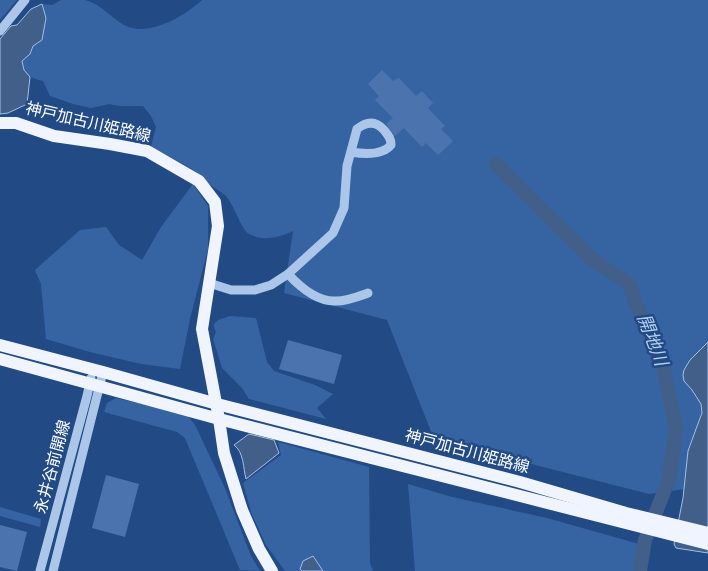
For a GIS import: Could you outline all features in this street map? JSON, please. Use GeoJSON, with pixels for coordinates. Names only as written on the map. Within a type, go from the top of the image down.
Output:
{"type":"FeatureCollection","features":[{"type":"Feature","properties":{"kind":"main road","name":"神戸加古川姫路線"},"geometry":{"type":"LineString","coordinates":[[0,123],[16,123],[54,136],[146,151],[199,181],[215,202],[218,226],[202,329],[217,404],[224,453],[242,510],[259,549],[272,571]]}},
{"type":"Feature","properties":{"kind":"main road","name":"神戸加古川姫路線"},"geometry":{"type":"LineString","coordinates":[[0,345],[217,404],[520,482],[624,518],[708,544]]}},
{"type":"Feature","properties":{"kind":"main road","name":"神戸加古川姫路線"},"geometry":{"type":"LineString","coordinates":[[0,359],[219,419],[624,518],[708,533]]}},
{"type":"Feature","properties":{"kind":"street"},"geometry":{"type":"LineString","coordinates":[[0,31],[25,0]]}},
{"type":"Feature","properties":{"kind":"street"},"geometry":{"type":"LineString","coordinates":[[209,283],[231,290],[255,290],[271,285],[288,274],[333,233],[344,208],[347,166],[357,128],[372,122],[379,125],[391,139],[391,145],[388,149],[377,153],[363,154],[351,152]]}},
{"type":"Feature","properties":{"kind":"street"},"geometry":{"type":"LineString","coordinates":[[288,274],[306,291],[320,298],[335,302],[368,293]]}},
{"type":"Feature","properties":{"kind":"street","name":"永井谷前開線"},"geometry":{"type":"LineString","coordinates":[[53,571],[98,371]]}},
{"type":"Feature","properties":{"kind":"street","name":"永井谷前開線"},"geometry":{"type":"LineString","coordinates":[[40,571],[87,396],[95,384]]}},
{"type":"Feature","properties":{"kind":"shaded area"},"geometry":{"type":"Polygon","coordinates":[[[0,0],[17,0],[0,20],[0,0]]]}},
{"type":"Feature","properties":{"kind":"shaded area"},"geometry":{"type":"Polygon","coordinates":[[[61,0],[85,0],[101,7],[124,25],[144,29],[155,27],[176,18],[202,0],[708,0],[708,486],[649,494],[434,439],[387,320],[284,293],[293,231],[277,237],[266,238],[249,234],[225,195],[195,171],[151,147],[156,127],[151,116],[143,106],[109,104],[91,108],[73,104],[50,96],[43,81],[28,76],[22,61],[33,47],[46,18],[42,4],[52,5],[61,0]]]}},
{"type":"Feature","properties":{"kind":"shaded area"},"geometry":{"type":"Polygon","coordinates":[[[42,4],[46,18],[42,40],[33,46],[30,54],[22,61],[24,70],[30,77],[27,104],[8,113],[0,114],[0,39],[11,26],[17,25],[31,9],[42,4]]]}},
{"type":"Feature","properties":{"kind":"shaded area"},"geometry":{"type":"Polygon","coordinates":[[[193,184],[208,206],[208,249],[190,319],[180,369],[141,364],[46,339],[41,284],[35,270],[80,230],[106,227],[119,245],[142,260],[161,227],[193,184]]]}},
{"type":"Feature","properties":{"kind":"shaded area"},"geometry":{"type":"Polygon","coordinates":[[[230,316],[256,318],[267,362],[274,371],[315,385],[333,394],[317,408],[326,419],[249,399],[242,388],[222,368],[213,339],[216,332],[214,324],[218,320],[230,316]]]}},
{"type":"Feature","properties":{"kind":"shaded area"},"geometry":{"type":"Polygon","coordinates":[[[708,342],[708,553],[676,548],[674,544],[683,498],[688,451],[702,413],[701,404],[684,381],[683,375],[690,360],[708,342]]]}},
{"type":"Feature","properties":{"kind":"shaded area"},"geometry":{"type":"Polygon","coordinates":[[[116,398],[187,415],[195,425],[224,486],[251,556],[260,571],[240,570],[185,438],[177,432],[104,412],[107,403],[116,398]]]}},
{"type":"Feature","properties":{"kind":"shaded area"},"geometry":{"type":"Polygon","coordinates":[[[249,434],[274,440],[279,453],[246,479],[240,452],[234,445],[249,434]]]}},
{"type":"Feature","properties":{"kind":"shaded area"},"geometry":{"type":"Polygon","coordinates":[[[278,442],[369,467],[370,563],[373,571],[323,571],[313,556],[300,569],[302,571],[285,571],[266,545],[251,512],[243,483],[281,455],[278,442]]]}},
{"type":"Feature","properties":{"kind":"shaded area"},"geometry":{"type":"Polygon","coordinates":[[[408,484],[452,497],[547,518],[639,544],[641,571],[415,571],[408,484]]]}},
{"type":"Feature","properties":{"kind":"shaded area"},"geometry":{"type":"Polygon","coordinates":[[[0,507],[41,519],[40,527],[0,516],[0,507]]]}},
{"type":"Feature","properties":{"kind":"shaded area"},"geometry":{"type":"Polygon","coordinates":[[[313,556],[323,571],[302,571],[300,569],[303,561],[313,556]]]}},
{"type":"Feature","properties":{"kind":"building"},"geometry":{"type":"Polygon","coordinates":[[[382,70],[393,81],[399,78],[416,96],[422,91],[433,103],[428,108],[445,126],[441,129],[453,141],[438,155],[426,143],[422,147],[404,128],[395,136],[386,124],[393,118],[375,100],[379,96],[368,84],[382,70]]]}},
{"type":"Feature","properties":{"kind":"building"},"geometry":{"type":"Polygon","coordinates":[[[288,340],[342,355],[334,384],[279,369],[288,340]]]}},
{"type":"Feature","properties":{"kind":"building"},"geometry":{"type":"Polygon","coordinates":[[[106,475],[139,484],[125,537],[92,528],[106,475]]]}},
{"type":"Feature","properties":{"kind":"building"},"geometry":{"type":"Polygon","coordinates":[[[0,525],[27,532],[17,571],[0,567],[0,525]]]}},
{"type":"Feature","properties":{"kind":"waterway","name":"開地川"},"geometry":{"type":"LineString","coordinates":[[496,164],[593,260],[630,285],[636,304],[663,366],[676,429],[669,479],[645,540],[640,571]]}}]}
